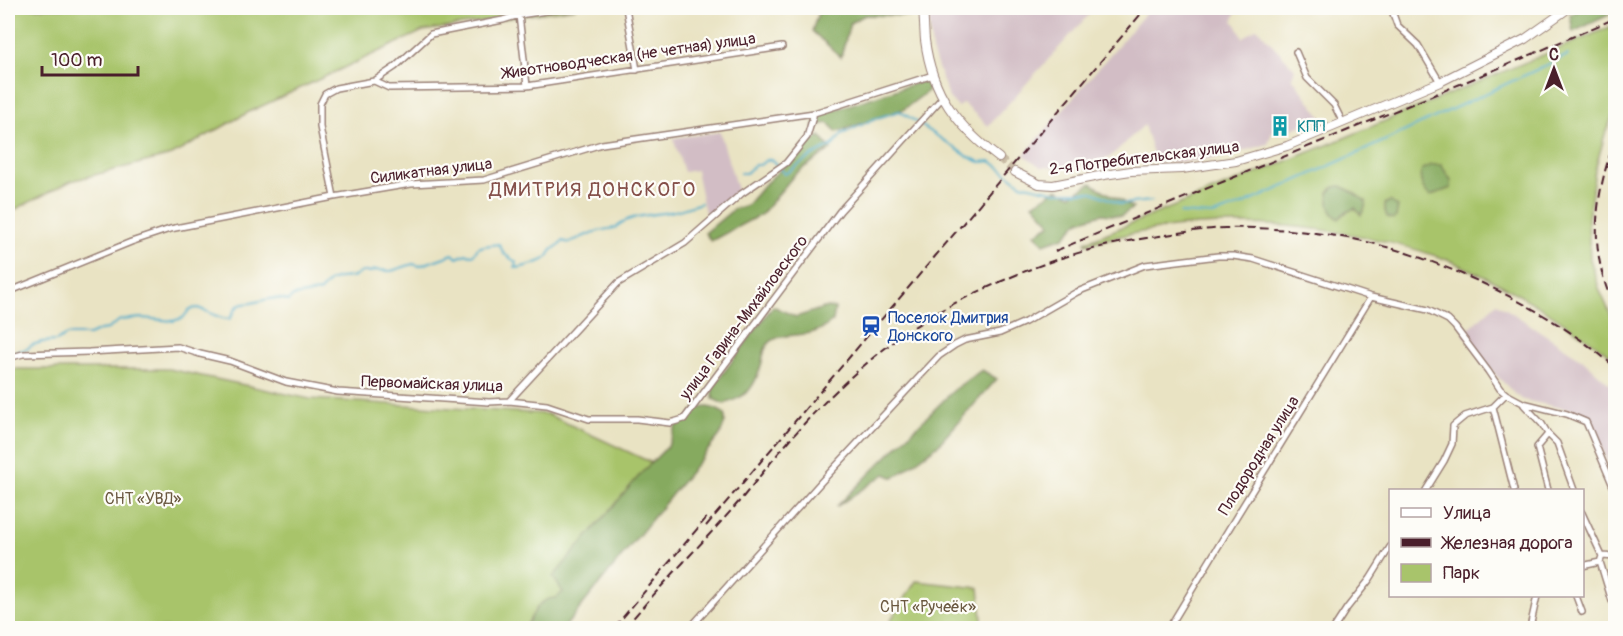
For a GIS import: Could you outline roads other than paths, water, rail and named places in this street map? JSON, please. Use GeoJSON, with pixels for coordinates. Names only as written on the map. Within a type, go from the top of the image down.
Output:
{"type":"FeatureCollection","features":[{"type":"Feature","properties":{"kind":"street"},"geometry":{"type":"LineString","coordinates":[[334,197],[320,127],[320,104],[325,94],[336,88],[374,81],[394,67],[431,34],[519,15],[566,8]]}},
{"type":"Feature","properties":{"kind":"street"},"geometry":{"type":"LineString","coordinates":[[626,8],[636,70]]}},
{"type":"Feature","properties":{"kind":"street"},"geometry":{"type":"LineString","coordinates":[[923,8],[926,42],[933,75],[942,98],[969,132],[999,158]]}},
{"type":"Feature","properties":{"kind":"street"},"geometry":{"type":"LineString","coordinates":[[1391,8],[1397,25],[1418,45],[1440,81]]}},
{"type":"Feature","properties":{"kind":"street","name":"2-я Потребительская улица"},"geometry":{"type":"LineString","coordinates":[[1015,172],[1039,184],[1053,185],[1131,171],[1182,169],[1222,164],[1287,146],[1440,81],[1525,39],[1569,8]]}},
{"type":"Feature","properties":{"kind":"street"},"geometry":{"type":"LineString","coordinates":[[519,15],[527,86]]}},
{"type":"Feature","properties":{"kind":"street","name":"Животноводческая (не четная) улица"},"geometry":{"type":"LineString","coordinates":[[374,81],[388,88],[527,86],[783,47]]}},
{"type":"Feature","properties":{"kind":"street"},"geometry":{"type":"LineString","coordinates":[[1296,52],[1307,78],[1334,105],[1343,123]]}},
{"type":"Feature","properties":{"kind":"street","name":"Силикатная улица"},"geometry":{"type":"LineString","coordinates":[[8,292],[170,229],[411,184],[484,180],[602,144],[814,113],[933,75]]}},
{"type":"Feature","properties":{"kind":"street","name":"улица Гарина-Михайловского"},"geometry":{"type":"LineString","coordinates":[[508,401],[546,405],[590,419],[636,419],[670,423],[684,419],[840,211],[942,98]]}},
{"type":"Feature","properties":{"kind":"street","name":"Первомайская улица"},"geometry":{"type":"LineString","coordinates":[[8,358],[23,354],[178,346],[230,361],[286,382],[338,392],[489,402],[508,401],[618,283],[685,243],[741,194],[786,163],[807,137],[814,113]]}},
{"type":"Feature","properties":{"kind":"street"},"geometry":{"type":"LineString","coordinates":[[690,628],[822,481],[939,356],[965,340],[1000,333],[1077,292],[1145,265],[1218,256],[1253,259],[1371,297],[1428,310],[1448,320],[1455,327],[1506,394],[1523,403],[1567,414],[1586,422],[1616,493]]}},
{"type":"Feature","properties":{"kind":"street","name":"Плодородная улица"},"geometry":{"type":"LineString","coordinates":[[1169,628],[1371,297]]}},
{"type":"Feature","properties":{"kind":"street"},"geometry":{"type":"LineString","coordinates":[[1427,489],[1452,444],[1453,426],[1465,416],[1493,406],[1506,394]]}},
{"type":"Feature","properties":{"kind":"street"},"geometry":{"type":"LineString","coordinates":[[1523,403],[1557,443],[1574,489]]}},
{"type":"Feature","properties":{"kind":"street"},"geometry":{"type":"LineString","coordinates":[[1493,406],[1514,489]]}},
{"type":"Feature","properties":{"kind":"street"},"geometry":{"type":"LineString","coordinates":[[1548,434],[1537,447],[1548,489]]}},
{"type":"Feature","properties":{"kind":"street"},"geometry":{"type":"LineString","coordinates":[[1584,518],[1601,559],[1612,601]]}},
{"type":"Feature","properties":{"kind":"street"},"geometry":{"type":"LineString","coordinates":[[1334,628],[1389,549]]}},
{"type":"Feature","properties":{"kind":"street"},"geometry":{"type":"LineString","coordinates":[[1584,565],[1616,556]]}},
{"type":"Feature","properties":{"kind":"street"},"geometry":{"type":"LineString","coordinates":[[1532,628],[1537,597]]}},
{"type":"Feature","properties":{"kind":"street"},"geometry":{"type":"LineString","coordinates":[[1576,597],[1582,612]]}},
{"type":"Feature","properties":{"kind":"waterway"},"geometry":{"type":"LineString","coordinates":[[1180,213],[1213,215],[1242,205],[1568,55]]}},
{"type":"Feature","properties":{"kind":"waterway"},"geometry":{"type":"LineString","coordinates":[[740,173],[746,173],[755,165],[771,159],[785,174],[833,145],[842,134],[874,119],[900,111],[967,156],[980,162],[991,161],[1021,184],[1057,192],[1093,192],[1121,204],[1152,201]]}},
{"type":"Feature","properties":{"kind":"waterway"},"geometry":{"type":"LineString","coordinates":[[8,354],[42,342],[56,341],[67,335],[89,335],[108,329],[120,320],[142,318],[173,321],[183,318],[190,309],[198,308],[230,319],[236,308],[242,304],[274,298],[288,301],[293,296],[319,292],[330,281],[339,278],[353,277],[362,272],[375,270],[391,271],[413,264],[419,266],[453,254],[457,258],[466,254],[473,255],[478,248],[484,246],[499,244],[504,254],[516,262],[515,268],[522,267],[544,260],[563,241],[568,243],[596,232],[615,228],[633,218],[701,203]]}},
{"type":"Feature","properties":{"kind":"tunnel"},"geometry":{"type":"LineString","coordinates":[[999,158],[1015,172]]}},
{"type":"Feature","properties":{"kind":"railway"},"geometry":{"type":"LineString","coordinates":[[706,526],[1146,8]]}},
{"type":"Feature","properties":{"kind":"railway"},"geometry":{"type":"LineString","coordinates":[[1055,251],[1616,18]]}},
{"type":"Feature","properties":{"kind":"railway"},"geometry":{"type":"LineString","coordinates":[[1616,137],[1603,181],[1597,224],[1597,245],[1601,267],[1616,310]]}},
{"type":"Feature","properties":{"kind":"railway"},"geometry":{"type":"LineString","coordinates":[[625,628],[714,530],[828,398],[888,346],[915,326],[989,287],[1043,264],[1103,246],[1195,231],[1252,228],[1322,234],[1388,247],[1455,271],[1528,307],[1583,341],[1616,368]]}},
{"type":"Feature","properties":{"kind":"railway"},"geometry":{"type":"LineString","coordinates":[[614,628],[708,516]]}},
{"type":"Feature","properties":{"kind":"place","name":"КПП"},"geometry":{"type":"Point","coordinates":[1280,126]}},
{"type":"Feature","properties":{"kind":"place","name":"Поселок Дмитрия Донского"},"geometry":{"type":"Point","coordinates":[871,326]}},
{"type":"Feature","properties":{"kind":"district","name":"ДМИТРИЯ ДОНСКОГО"},"geometry":{"type":"Point","coordinates":[593,189]}},
{"type":"Feature","properties":{"kind":"park label","name":"СНТ «УВД»"},"geometry":{"type":"Point","coordinates":[143,498]}},
{"type":"Feature","properties":{"kind":"park label","name":"СНТ «Ручеёк»"},"geometry":{"type":"Point","coordinates":[928,606]}}]}
